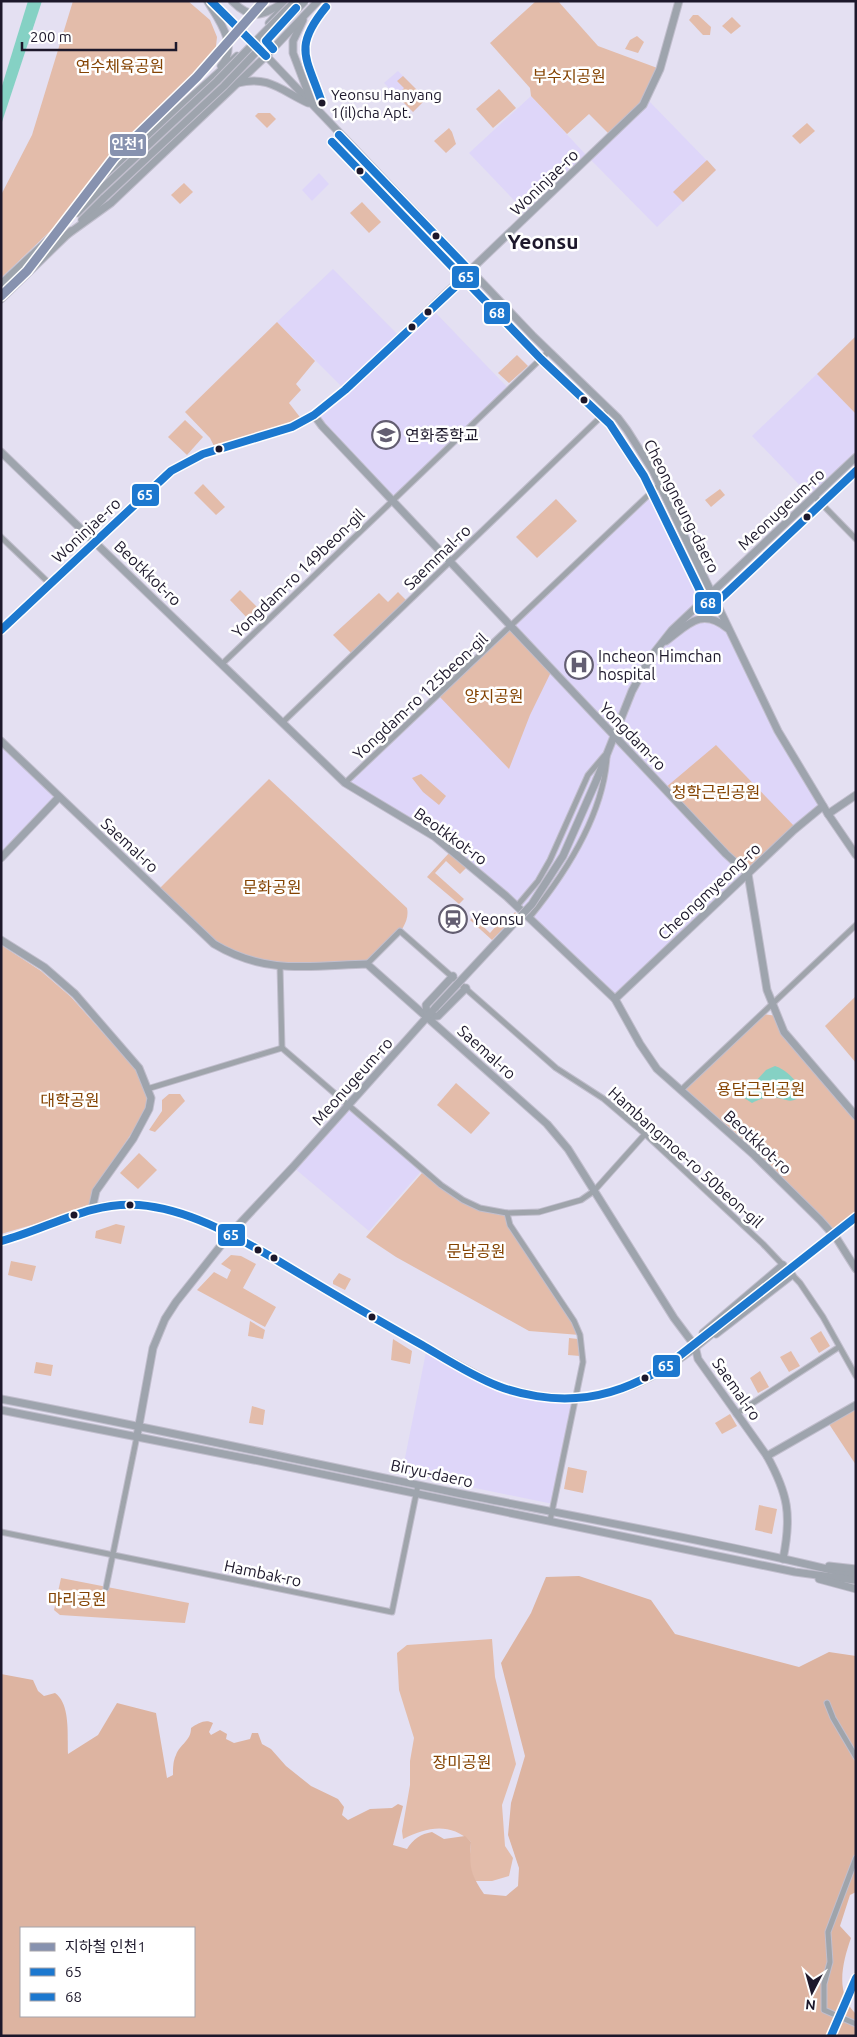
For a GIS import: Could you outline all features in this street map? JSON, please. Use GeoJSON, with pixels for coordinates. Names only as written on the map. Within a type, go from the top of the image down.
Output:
{"type":"FeatureCollection","features":[{"type":"Feature","properties":{"kind":"main road","name":"Cheongneung-daero"},"geometry":{"type":"LineString","coordinates":[[210,1],[252,41],[548,352],[609,409],[627,430],[659,485],[778,731],[828,814],[856,855]]}},
{"type":"Feature","properties":{"kind":"main road"},"geometry":{"type":"LineString","coordinates":[[198,90],[226,61],[229,46],[210,1]]}},
{"type":"Feature","properties":{"kind":"main road"},"geometry":{"type":"LineString","coordinates":[[232,1],[241,10],[256,15],[267,14],[288,1]]}},
{"type":"Feature","properties":{"kind":"main road"},"geometry":{"type":"LineString","coordinates":[[61,228],[92,186],[252,41],[288,1]]}},
{"type":"Feature","properties":{"kind":"main road"},"geometry":{"type":"LineString","coordinates":[[1,284],[217,81],[295,1]]}},
{"type":"Feature","properties":{"kind":"main road"},"geometry":{"type":"LineString","coordinates":[[1,299],[104,198],[224,86],[305,1]]}},
{"type":"Feature","properties":{"kind":"main road"},"geometry":{"type":"LineString","coordinates":[[68,234],[112,204],[266,56],[318,1]]}},
{"type":"Feature","properties":{"kind":"main road","name":"Woninjae-ro"},"geometry":{"type":"LineString","coordinates":[[1,630],[49,583],[171,471],[204,454],[292,427],[314,415],[345,390],[471,272],[643,105],[660,69],[679,1]]}},
{"type":"Feature","properties":{"kind":"main road"},"geometry":{"type":"LineString","coordinates":[[305,14],[295,37],[293,53],[313,106]]}},
{"type":"Feature","properties":{"kind":"main road"},"geometry":{"type":"LineString","coordinates":[[235,84],[253,80],[268,81],[313,106]]}},
{"type":"Feature","properties":{"kind":"main road","name":"Yongdam-ro"},"geometry":{"type":"LineString","coordinates":[[314,415],[391,500],[614,736],[726,854],[748,874]]}},
{"type":"Feature","properties":{"kind":"main road","name":"Beotkkot-ro"},"geometry":{"type":"LineString","coordinates":[[1,452],[345,783],[435,838],[517,906],[615,999],[640,1044],[657,1069],[754,1155],[825,1225],[856,1269]]}},
{"type":"Feature","properties":{"kind":"main road","name":"Meonugeum-ro"},"geometry":{"type":"LineString","coordinates":[[137,1436],[151,1356],[164,1319],[230,1234],[348,1106],[436,1006],[532,904],[563,856],[632,691],[650,658],[672,630],[856,457]]}},
{"type":"Feature","properties":{"kind":"main road"},"geometry":{"type":"LineString","coordinates":[[658,648],[699,618],[714,619],[729,629]]}},
{"type":"Feature","properties":{"kind":"main road","name":"Saemal-ro"},"geometry":{"type":"LineString","coordinates":[[1,741],[214,944],[232,955],[251,962],[280,966],[367,964],[547,1124],[568,1149],[674,1318],[695,1346],[698,1359],[767,1456],[786,1495],[788,1528],[783,1559]]}},
{"type":"Feature","properties":{"kind":"main road"},"geometry":{"type":"LineString","coordinates":[[828,814],[856,796]]}},
{"type":"Feature","properties":{"kind":"main road"},"geometry":{"type":"LineString","coordinates":[[1,858],[59,797]]}},
{"type":"Feature","properties":{"kind":"main road","name":"Cheongmyeong-ro"},"geometry":{"type":"LineString","coordinates":[[615,999],[807,818],[823,806]]}},
{"type":"Feature","properties":{"kind":"main road"},"geometry":{"type":"LineString","coordinates":[[748,874],[762,960],[772,1005],[784,1032],[856,1116]]}},
{"type":"Feature","properties":{"kind":"main road"},"geometry":{"type":"LineString","coordinates":[[1,940],[44,967],[75,994],[139,1068],[151,1098],[149,1108],[133,1139],[96,1191],[92,1209]]}},
{"type":"Feature","properties":{"kind":"main road"},"geometry":{"type":"LineString","coordinates":[[453,976],[426,1006],[427,1017],[438,1016],[466,988]]}},
{"type":"Feature","properties":{"kind":"main road"},"geometry":{"type":"LineString","coordinates":[[1,1241],[92,1209],[111,1205],[157,1206],[174,1210],[230,1234],[498,1386],[541,1397],[574,1398],[602,1396],[624,1390],[663,1371],[775,1280]]}},
{"type":"Feature","properties":{"kind":"main road"},"geometry":{"type":"LineString","coordinates":[[844,1226],[856,1217]]}},
{"type":"Feature","properties":{"kind":"main road"},"geometry":{"type":"LineString","coordinates":[[695,1346],[701,1335],[783,1266]]}},
{"type":"Feature","properties":{"kind":"main road"},"geometry":{"type":"LineString","coordinates":[[695,1346],[706,1342],[792,1275]]}},
{"type":"Feature","properties":{"kind":"main road","name":"Biryu-daero"},"geometry":{"type":"LineString","coordinates":[[1,1399],[140,1425],[418,1485],[799,1562],[856,1578]]}},
{"type":"Feature","properties":{"kind":"main road"},"geometry":{"type":"LineString","coordinates":[[767,1456],[856,1405]]}},
{"type":"Feature","properties":{"kind":"main road","name":"Biryu-daero"},"geometry":{"type":"LineString","coordinates":[[1,1410],[137,1436],[794,1572],[856,1578]]}},
{"type":"Feature","properties":{"kind":"main road"},"geometry":{"type":"LineString","coordinates":[[799,1562],[856,1569]]}},
{"type":"Feature","properties":{"kind":"main road"},"geometry":{"type":"LineString","coordinates":[[794,1572],[856,1588]]}},
{"type":"Feature","properties":{"kind":"main road"},"geometry":{"type":"LineString","coordinates":[[849,1994],[856,1978]]}},
{"type":"Feature","properties":{"kind":"street","name":"Yongdam-ro 149beon-gil"},"geometry":{"type":"LineString","coordinates":[[222,664],[391,500],[548,352]]}},
{"type":"Feature","properties":{"kind":"street","name":"Saemmal-ro"},"geometry":{"type":"LineString","coordinates":[[283,722],[609,409]]}},
{"type":"Feature","properties":{"kind":"street","name":"Yongdam-ro 125beon-gil"},"geometry":{"type":"LineString","coordinates":[[345,783],[659,485]]}},
{"type":"Feature","properties":{"kind":"street"},"geometry":{"type":"LineString","coordinates":[[814,496],[856,539]]}},
{"type":"Feature","properties":{"kind":"street"},"geometry":{"type":"LineString","coordinates":[[1,537],[49,583]]}},
{"type":"Feature","properties":{"kind":"street","name":"Meonugeum-ro"},"geometry":{"type":"LineString","coordinates":[[517,906],[538,881],[550,860],[588,775],[608,752]]}},
{"type":"Feature","properties":{"kind":"street","name":"Meonugeum-ro"},"geometry":{"type":"LineString","coordinates":[[529,918],[554,888],[570,862],[606,782],[608,752]]}},
{"type":"Feature","properties":{"kind":"street"},"geometry":{"type":"LineString","coordinates":[[681,1090],[856,925]]}},
{"type":"Feature","properties":{"kind":"street","name":"Hambangmoe-ro 50beon-gil"},"geometry":{"type":"LineString","coordinates":[[367,964],[400,931],[556,1068],[604,1100],[645,1134],[697,1181],[792,1275],[823,1317],[856,1376]]}},
{"type":"Feature","properties":{"kind":"street"},"geometry":{"type":"LineString","coordinates":[[280,966],[282,1048],[448,1190],[480,1208],[507,1213],[539,1212],[581,1200],[594,1191],[645,1134]]}},
{"type":"Feature","properties":{"kind":"street"},"geometry":{"type":"LineString","coordinates":[[147,1089],[282,1048]]}},
{"type":"Feature","properties":{"kind":"street"},"geometry":{"type":"LineString","coordinates":[[507,1213],[510,1224],[574,1321],[580,1335],[583,1362],[550,1521]]}},
{"type":"Feature","properties":{"kind":"street"},"geometry":{"type":"LineString","coordinates":[[736,1414],[839,1347]]}},
{"type":"Feature","properties":{"kind":"street"},"geometry":{"type":"LineString","coordinates":[[106,1588],[137,1436]]}},
{"type":"Feature","properties":{"kind":"street","name":"Hambak-ro"},"geometry":{"type":"LineString","coordinates":[[1,1532],[392,1612],[418,1485]]}},
{"type":"Feature","properties":{"kind":"street"},"geometry":{"type":"LineString","coordinates":[[827,1703],[833,1718],[856,1757]]}},
{"type":"Feature","properties":{"kind":"street"},"geometry":{"type":"LineString","coordinates":[[856,1858],[828,1932],[830,1962],[824,1984],[823,2002],[824,2010],[856,2024]]}},
{"type":"Feature","properties":{"kind":"shaded area"},"geometry":{"type":"Polygon","coordinates":[[[28,1],[42,1],[1,125],[1,89],[28,1]]]}},
{"type":"Feature","properties":{"kind":"shaded area"},"geometry":{"type":"Polygon","coordinates":[[[398,71],[426,99],[413,112],[384,83],[398,71]]]}},
{"type":"Feature","properties":{"kind":"shaded area"},"geometry":{"type":"Polygon","coordinates":[[[531,96],[589,158],[529,216],[469,153],[531,96]]]}},
{"type":"Feature","properties":{"kind":"shaded area"},"geometry":{"type":"Polygon","coordinates":[[[647,99],[716,170],[657,227],[589,158],[647,99]]]}},
{"type":"Feature","properties":{"kind":"shaded area"},"geometry":{"type":"Polygon","coordinates":[[[319,173],[329,184],[312,201],[302,190],[319,173]]]}},
{"type":"Feature","properties":{"kind":"shaded area"},"geometry":{"type":"Polygon","coordinates":[[[333,269],[401,338],[432,309],[508,388],[391,500],[314,415],[345,390],[277,322],[333,269]]]}},
{"type":"Feature","properties":{"kind":"shaded area"},"geometry":{"type":"Polygon","coordinates":[[[817,374],[856,414],[856,457],[812,498],[752,436],[817,374]]]}},
{"type":"Feature","properties":{"kind":"shaded area"},"geometry":{"type":"Polygon","coordinates":[[[659,485],[742,656],[823,806],[615,999],[529,918],[441,843],[345,783],[659,485]]]}},
{"type":"Feature","properties":{"kind":"shaded area"},"geometry":{"type":"Polygon","coordinates":[[[1,741],[59,797],[1,858],[1,741]]]}},
{"type":"Feature","properties":{"kind":"shaded area"},"geometry":{"type":"Polygon","coordinates":[[[775,1066],[788,1073],[798,1085],[801,1094],[798,1098],[791,1101],[769,1097],[752,1103],[741,1096],[744,1084],[756,1081],[766,1070],[775,1066]]]}},
{"type":"Feature","properties":{"kind":"shaded area"},"geometry":{"type":"Polygon","coordinates":[[[348,1106],[423,1169],[369,1231],[293,1167],[348,1106]]]}},
{"type":"Feature","properties":{"kind":"shaded area"},"geometry":{"type":"Polygon","coordinates":[[[427,1347],[498,1386],[574,1398],[553,1504],[402,1473],[427,1347]]]}},
{"type":"Feature","properties":{"kind":"shaded area"},"geometry":{"type":"Polygon","coordinates":[[[579,1576],[651,1600],[675,1634],[799,1667],[829,1652],[856,1656],[856,1892],[850,1895],[840,1926],[851,1938],[842,1978],[845,1997],[849,2006],[856,2014],[856,2036],[1,2036],[1,1674],[33,1680],[38,1691],[44,1696],[55,1693],[60,1698],[66,1713],[68,1754],[98,1735],[117,1703],[156,1713],[167,1778],[173,1775],[175,1757],[189,1736],[191,1728],[199,1723],[207,1721],[213,1723],[209,1732],[211,1735],[220,1730],[227,1734],[226,1739],[234,1743],[250,1739],[252,1733],[258,1733],[262,1744],[271,1749],[286,1766],[311,1786],[338,1799],[344,1807],[342,1815],[348,1820],[370,1809],[392,1808],[398,1804],[403,1806],[393,1845],[407,1849],[412,1842],[424,1834],[432,1832],[444,1839],[465,1836],[471,1842],[471,1870],[484,1894],[506,1896],[518,1886],[519,1868],[508,1835],[511,1803],[525,1756],[501,1663],[531,1613],[546,1577],[579,1576]]]}},
{"type":"Feature","properties":{"kind":"green space","name":"연수체육공원"},"geometry":{"type":"Polygon","coordinates":[[[73,1],[188,1],[210,20],[217,37],[214,65],[83,190],[65,217],[1,278],[1,195],[32,135],[73,1]]]}},
{"type":"Feature","properties":{"kind":"green space","name":"부수지공원"},"geometry":{"type":"Polygon","coordinates":[[[536,1],[558,1],[598,46],[660,69],[647,99],[611,136],[589,114],[567,134],[531,96],[530,88],[490,43],[536,1]]]}},
{"type":"Feature","properties":{"kind":"green space"},"geometry":{"type":"Polygon","coordinates":[[[693,15],[698,15],[711,27],[710,35],[703,35],[689,20],[693,15]]]}},
{"type":"Feature","properties":{"kind":"green space"},"geometry":{"type":"Polygon","coordinates":[[[732,17],[741,26],[731,34],[722,26],[732,17]]]}},
{"type":"Feature","properties":{"kind":"green space"},"geometry":{"type":"Polygon","coordinates":[[[637,36],[644,42],[638,53],[625,49],[630,40],[637,36]]]}},
{"type":"Feature","properties":{"kind":"green space"},"geometry":{"type":"Polygon","coordinates":[[[403,76],[426,99],[413,112],[397,96],[404,88],[397,81],[403,76]]]}},
{"type":"Feature","properties":{"kind":"green space"},"geometry":{"type":"Polygon","coordinates":[[[499,89],[516,108],[493,128],[476,109],[499,89]]]}},
{"type":"Feature","properties":{"kind":"green space"},"geometry":{"type":"Polygon","coordinates":[[[258,113],[270,113],[276,119],[267,128],[255,116],[258,113]]]}},
{"type":"Feature","properties":{"kind":"green space"},"geometry":{"type":"Polygon","coordinates":[[[807,123],[815,131],[800,144],[792,136],[807,123]]]}},
{"type":"Feature","properties":{"kind":"green space"},"geometry":{"type":"Polygon","coordinates":[[[449,128],[456,144],[446,153],[434,141],[449,128]]]}},
{"type":"Feature","properties":{"kind":"green space"},"geometry":{"type":"Polygon","coordinates":[[[707,160],[716,170],[683,202],[673,192],[707,160]]]}},
{"type":"Feature","properties":{"kind":"green space"},"geometry":{"type":"Polygon","coordinates":[[[184,183],[193,192],[180,204],[171,195],[184,183]]]}},
{"type":"Feature","properties":{"kind":"green space"},"geometry":{"type":"Polygon","coordinates":[[[362,202],[381,222],[369,233],[350,213],[362,202]]]}},
{"type":"Feature","properties":{"kind":"green space"},"geometry":{"type":"Polygon","coordinates":[[[277,322],[315,361],[296,384],[301,390],[289,403],[303,421],[216,450],[210,438],[185,412],[277,322]]]}},
{"type":"Feature","properties":{"kind":"green space"},"geometry":{"type":"Polygon","coordinates":[[[856,336],[856,414],[817,374],[856,336]]]}},
{"type":"Feature","properties":{"kind":"green space"},"geometry":{"type":"Polygon","coordinates":[[[517,355],[528,366],[509,383],[498,373],[517,355]]]}},
{"type":"Feature","properties":{"kind":"green space"},"geometry":{"type":"Polygon","coordinates":[[[185,420],[203,437],[187,455],[168,437],[185,420]]]}},
{"type":"Feature","properties":{"kind":"green space"},"geometry":{"type":"Polygon","coordinates":[[[203,484],[225,507],[216,515],[194,493],[203,484]]]}},
{"type":"Feature","properties":{"kind":"green space"},"geometry":{"type":"Polygon","coordinates":[[[720,489],[725,495],[711,507],[705,500],[720,489]]]}},
{"type":"Feature","properties":{"kind":"green space"},"geometry":{"type":"Polygon","coordinates":[[[556,499],[577,521],[537,558],[516,537],[556,499]]]}},
{"type":"Feature","properties":{"kind":"green space"},"geometry":{"type":"Polygon","coordinates":[[[240,590],[261,611],[250,621],[230,600],[240,590]]]}},
{"type":"Feature","properties":{"kind":"green space"},"geometry":{"type":"Polygon","coordinates":[[[398,592],[408,602],[353,655],[333,635],[379,593],[388,602],[398,592]]]}},
{"type":"Feature","properties":{"kind":"green space","name":"양지공원"},"geometry":{"type":"Polygon","coordinates":[[[511,627],[552,670],[530,715],[509,769],[438,695],[511,627]]]}},
{"type":"Feature","properties":{"kind":"green space","name":"청학근린공원"},"geometry":{"type":"Polygon","coordinates":[[[716,745],[796,828],[748,874],[665,788],[716,745]]]}},
{"type":"Feature","properties":{"kind":"green space"},"geometry":{"type":"Polygon","coordinates":[[[421,774],[446,796],[439,805],[423,792],[412,778],[421,774]]]}},
{"type":"Feature","properties":{"kind":"green space","name":"문화공원"},"geometry":{"type":"Polygon","coordinates":[[[269,779],[407,908],[405,924],[400,932],[367,964],[265,965],[214,944],[157,891],[269,779]]]}},
{"type":"Feature","properties":{"kind":"green space"},"geometry":{"type":"Polygon","coordinates":[[[449,853],[467,867],[460,874],[446,861],[435,873],[464,899],[459,904],[427,877],[449,853]]]}},
{"type":"Feature","properties":{"kind":"green space"},"geometry":{"type":"Polygon","coordinates":[[[515,912],[517,914],[492,940],[470,920],[473,917],[490,933],[504,917],[508,920],[515,912]]]}},
{"type":"Feature","properties":{"kind":"green space","name":"대학공원"},"geometry":{"type":"Polygon","coordinates":[[[1,945],[41,971],[71,997],[136,1070],[147,1098],[146,1108],[137,1125],[93,1191],[90,1204],[52,1219],[1,1234],[1,945]]]}},
{"type":"Feature","properties":{"kind":"green space"},"geometry":{"type":"Polygon","coordinates":[[[856,996],[856,1063],[825,1026],[856,996]]]}},
{"type":"Feature","properties":{"kind":"green space","name":"용담근린공원"},"geometry":{"type":"Polygon","coordinates":[[[763,1014],[777,1016],[783,1029],[856,1116],[856,1211],[831,1231],[681,1090],[763,1014]]]}},
{"type":"Feature","properties":{"kind":"green space"},"geometry":{"type":"Polygon","coordinates":[[[456,1083],[490,1113],[471,1134],[437,1105],[456,1083]]]}},
{"type":"Feature","properties":{"kind":"green space"},"geometry":{"type":"Polygon","coordinates":[[[169,1094],[180,1094],[185,1101],[155,1132],[149,1130],[162,1111],[162,1100],[169,1094]]]}},
{"type":"Feature","properties":{"kind":"green space"},"geometry":{"type":"Polygon","coordinates":[[[139,1153],[157,1170],[138,1189],[120,1173],[139,1153]]]}},
{"type":"Feature","properties":{"kind":"green space","name":"문남공원"},"geometry":{"type":"Polygon","coordinates":[[[422,1173],[480,1208],[507,1213],[510,1225],[580,1335],[529,1331],[396,1257],[366,1237],[422,1173]]]}},
{"type":"Feature","properties":{"kind":"green space"},"geometry":{"type":"Polygon","coordinates":[[[116,1224],[125,1226],[121,1244],[95,1238],[96,1231],[116,1224]]]}},
{"type":"Feature","properties":{"kind":"green space"},"geometry":{"type":"Polygon","coordinates":[[[231,1255],[241,1256],[256,1264],[243,1288],[276,1307],[265,1327],[197,1290],[214,1272],[227,1279],[231,1270],[221,1264],[231,1255]]]}},
{"type":"Feature","properties":{"kind":"green space"},"geometry":{"type":"Polygon","coordinates":[[[11,1261],[36,1266],[32,1281],[8,1275],[11,1261]]]}},
{"type":"Feature","properties":{"kind":"green space"},"geometry":{"type":"Polygon","coordinates":[[[339,1273],[351,1279],[345,1290],[333,1284],[339,1273]]]}},
{"type":"Feature","properties":{"kind":"green space"},"geometry":{"type":"Polygon","coordinates":[[[250,1321],[265,1330],[263,1339],[248,1336],[250,1321]]]}},
{"type":"Feature","properties":{"kind":"green space"},"geometry":{"type":"Polygon","coordinates":[[[821,1331],[830,1346],[819,1353],[810,1338],[821,1331]]]}},
{"type":"Feature","properties":{"kind":"green space"},"geometry":{"type":"Polygon","coordinates":[[[569,1338],[578,1339],[580,1356],[568,1355],[569,1338]]]}},
{"type":"Feature","properties":{"kind":"green space"},"geometry":{"type":"Polygon","coordinates":[[[393,1339],[412,1351],[410,1364],[391,1360],[393,1339]]]}},
{"type":"Feature","properties":{"kind":"green space"},"geometry":{"type":"Polygon","coordinates":[[[791,1351],[800,1366],[789,1372],[780,1357],[791,1351]]]}},
{"type":"Feature","properties":{"kind":"green space"},"geometry":{"type":"Polygon","coordinates":[[[36,1362],[53,1365],[51,1376],[34,1373],[36,1362]]]}},
{"type":"Feature","properties":{"kind":"green space"},"geometry":{"type":"Polygon","coordinates":[[[760,1371],[769,1387],[758,1393],[750,1378],[760,1371]]]}},
{"type":"Feature","properties":{"kind":"green space"},"geometry":{"type":"Polygon","coordinates":[[[856,1405],[856,1465],[827,1421],[856,1405]]]}},
{"type":"Feature","properties":{"kind":"green space"},"geometry":{"type":"Polygon","coordinates":[[[252,1406],[265,1410],[263,1425],[249,1423],[252,1406]]]}},
{"type":"Feature","properties":{"kind":"green space"},"geometry":{"type":"Polygon","coordinates":[[[730,1414],[737,1426],[722,1434],[715,1423],[730,1414]]]}},
{"type":"Feature","properties":{"kind":"green space"},"geometry":{"type":"Polygon","coordinates":[[[568,1467],[587,1471],[583,1493],[564,1489],[568,1467]]]}},
{"type":"Feature","properties":{"kind":"green space"},"geometry":{"type":"Polygon","coordinates":[[[759,1505],[777,1509],[772,1534],[755,1530],[759,1505]]]}},
{"type":"Feature","properties":{"kind":"green space","name":"마리공원"},"geometry":{"type":"Polygon","coordinates":[[[61,1578],[189,1603],[185,1623],[60,1615],[54,1610],[61,1578]]]}},
{"type":"Feature","properties":{"kind":"green space","name":"장미공원"},"geometry":{"type":"Polygon","coordinates":[[[492,1639],[495,1677],[516,1764],[502,1805],[505,1846],[513,1858],[509,1876],[492,1881],[475,1881],[469,1866],[471,1842],[455,1831],[438,1828],[430,1829],[403,1839],[402,1831],[410,1785],[410,1761],[414,1738],[399,1690],[397,1653],[407,1645],[492,1639]]]}},
{"type":"Feature","properties":{"kind":"tunnel"},"geometry":{"type":"LineString","coordinates":[[775,1280],[844,1227]]}},
{"type":"Feature","properties":{"kind":"tunnel"},"geometry":{"type":"LineString","coordinates":[[831,2036],[849,1994]]}},
{"type":"Feature","properties":{"kind":"metro line","name":"인천1"},"geometry":{"type":"LineString","coordinates":[[1,296],[27,271],[114,158],[197,77],[264,1]]}},
{"type":"Feature","properties":{"kind":"transit line","name":"65"},"geometry":{"type":"LineString","coordinates":[[211,1],[266,56]]}},
{"type":"Feature","properties":{"kind":"transit line","name":"68"},"geometry":{"type":"LineString","coordinates":[[322,103],[308,64],[306,44],[315,21],[326,7]]}},
{"type":"Feature","properties":{"kind":"transit line","name":"68"},"geometry":{"type":"LineString","coordinates":[[273,49],[266,41],[296,8]]}},
{"type":"Feature","properties":{"kind":"transit line","name":"65"},"geometry":{"type":"LineString","coordinates":[[1,630],[171,471],[203,454],[292,427],[314,415],[345,390],[471,272],[339,135]]}},
{"type":"Feature","properties":{"kind":"transit line","name":"68"},"geometry":{"type":"LineString","coordinates":[[332,142],[541,359],[610,424],[644,476],[706,603],[713,604],[718,601],[856,471]]}},
{"type":"Feature","properties":{"kind":"transit line","name":"65"},"geometry":{"type":"LineString","coordinates":[[1,1241],[86,1211],[103,1207],[121,1205],[157,1207],[210,1224],[243,1241],[459,1367],[498,1386],[537,1396],[567,1398],[588,1397],[611,1392],[633,1384],[664,1368],[856,1217]]}},
{"type":"Feature","properties":{"kind":"transit line","name":"65"},"geometry":{"type":"LineString","coordinates":[[831,2036],[856,1978]]}},
{"type":"Feature","properties":{"kind":"place","name":"Yeonsu Hanyang 1(il)cha Apt."},"geometry":{"type":"Point","coordinates":[322,103]}},
{"type":"Feature","properties":{"kind":"place","name":"연화중학교"},"geometry":{"type":"Point","coordinates":[386,435]}},
{"type":"Feature","properties":{"kind":"place","name":"Incheon Himchan hospital"},"geometry":{"type":"Point","coordinates":[579,665]}},
{"type":"Feature","properties":{"kind":"place","name":"Yeonsu"},"geometry":{"type":"Point","coordinates":[453,919]}},
{"type":"Feature","properties":{"kind":"district","name":"Yeonsu"},"geometry":{"type":"Point","coordinates":[543,242]}}]}
